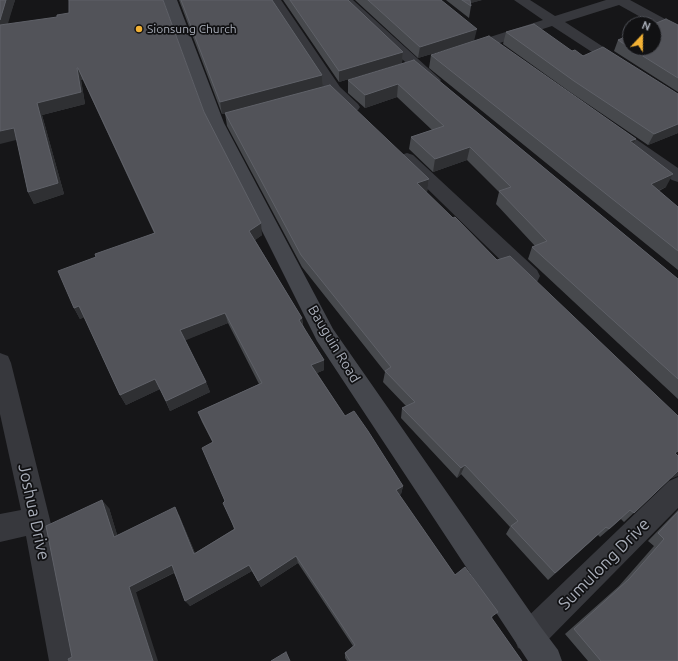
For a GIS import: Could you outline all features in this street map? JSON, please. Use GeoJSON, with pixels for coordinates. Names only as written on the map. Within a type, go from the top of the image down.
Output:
{"type":"FeatureCollection","features":[{"type":"Feature","properties":{"kind":"street","name":"Bauguin Road"},"geometry":{"type":"LineString","coordinates":[[170,0],[224,121],[325,335],[529,637],[547,661]]}},
{"type":"Feature","properties":{"kind":"street"},"geometry":{"type":"LineString","coordinates":[[274,0],[334,90],[363,117]]}},
{"type":"Feature","properties":{"kind":"street"},"geometry":{"type":"LineString","coordinates":[[345,0],[415,65],[445,90]]}},
{"type":"Feature","properties":{"kind":"street"},"geometry":{"type":"LineString","coordinates":[[521,0],[632,72]]}},
{"type":"Feature","properties":{"kind":"street"},"geometry":{"type":"LineString","coordinates":[[452,53],[554,22],[614,1],[678,32]]}},
{"type":"Feature","properties":{"kind":"street"},"geometry":{"type":"LineString","coordinates":[[614,132],[678,176]]}},
{"type":"Feature","properties":{"kind":"street"},"geometry":{"type":"LineString","coordinates":[[392,144],[540,286]]}},
{"type":"Feature","properties":{"kind":"street","name":"Joshua Drive"},"geometry":{"type":"LineString","coordinates":[[1,376],[37,520],[64,661]]}},
{"type":"Feature","properties":{"kind":"street","name":"Sumulong Drive"},"geometry":{"type":"LineString","coordinates":[[529,637],[678,490]]}},
{"type":"Feature","properties":{"kind":"street"},"geometry":{"type":"LineString","coordinates":[[0,528],[37,520]]}},
{"type":"Feature","properties":{"kind":"building"},"geometry":{"type":"Polygon","coordinates":[[[0,0],[6,0],[0,20],[0,0]]]}},
{"type":"Feature","properties":{"kind":"building"},"geometry":{"type":"Polygon","coordinates":[[[69,0],[163,0],[204,112],[261,223],[249,231],[302,318],[299,320],[324,360],[311,365],[345,416],[354,411],[368,431],[403,486],[396,490],[455,575],[465,567],[498,612],[491,617],[522,661],[350,661],[345,653],[355,645],[296,556],[258,581],[249,565],[185,601],[172,565],[129,587],[153,661],[69,661],[68,659],[72,657],[46,526],[102,500],[114,537],[175,507],[194,554],[235,529],[223,503],[225,501],[202,448],[213,442],[198,412],[262,383],[225,313],[180,330],[206,382],[166,401],[155,379],[120,395],[79,306],[74,308],[58,271],[96,257],[95,254],[155,233],[78,68],[81,92],[37,103],[58,183],[28,192],[14,128],[0,131],[0,25],[57,17],[57,15],[69,13],[69,0]]]}},
{"type":"Feature","properties":{"kind":"building"},"geometry":{"type":"Polygon","coordinates":[[[181,0],[272,0],[322,75],[220,102],[181,0]]]}},
{"type":"Feature","properties":{"kind":"building"},"geometry":{"type":"Polygon","coordinates":[[[290,0],[348,0],[403,52],[339,71],[290,0]]]}},
{"type":"Feature","properties":{"kind":"building"},"geometry":{"type":"Polygon","coordinates":[[[368,0],[441,0],[477,29],[420,47],[368,0]]]}},
{"type":"Feature","properties":{"kind":"building"},"geometry":{"type":"Polygon","coordinates":[[[462,0],[470,0],[471,6],[462,0]]]}},
{"type":"Feature","properties":{"kind":"building"},"geometry":{"type":"Polygon","coordinates":[[[666,19],[678,25],[678,78],[643,56],[662,56],[662,21],[666,19]]]}},
{"type":"Feature","properties":{"kind":"building"},"geometry":{"type":"Polygon","coordinates":[[[534,24],[572,51],[575,50],[583,56],[603,47],[678,94],[678,124],[654,134],[574,81],[506,32],[534,24]]]}},
{"type":"Feature","properties":{"kind":"building"},"geometry":{"type":"Polygon","coordinates":[[[489,36],[636,139],[630,141],[673,174],[651,184],[678,207],[678,251],[431,55],[489,36]]]}},
{"type":"Feature","properties":{"kind":"building"},"geometry":{"type":"Polygon","coordinates":[[[414,60],[678,279],[678,379],[532,247],[547,241],[499,191],[511,187],[470,147],[435,159],[411,137],[444,126],[398,84],[365,95],[348,80],[414,60]]]}},
{"type":"Feature","properties":{"kind":"building"},"geometry":{"type":"Polygon","coordinates":[[[330,85],[429,179],[417,183],[453,218],[455,217],[497,260],[510,256],[678,416],[678,451],[675,453],[678,456],[678,471],[634,513],[630,510],[609,529],[606,527],[555,573],[511,526],[518,521],[465,465],[461,468],[402,408],[415,402],[385,371],[391,367],[301,255],[225,113],[330,85]]]}},
{"type":"Feature","properties":{"kind":"building"},"geometry":{"type":"Polygon","coordinates":[[[678,512],[678,661],[601,661],[574,629],[629,579],[664,539],[658,533],[678,512]]]}},
{"type":"Feature","properties":{"kind":"building"},"geometry":{"type":"Polygon","coordinates":[[[286,652],[290,661],[271,661],[286,652]]]}},
{"type":"Feature","properties":{"kind":"place","name":"Sionsung Church"},"geometry":{"type":"Point","coordinates":[139,29]}}]}
